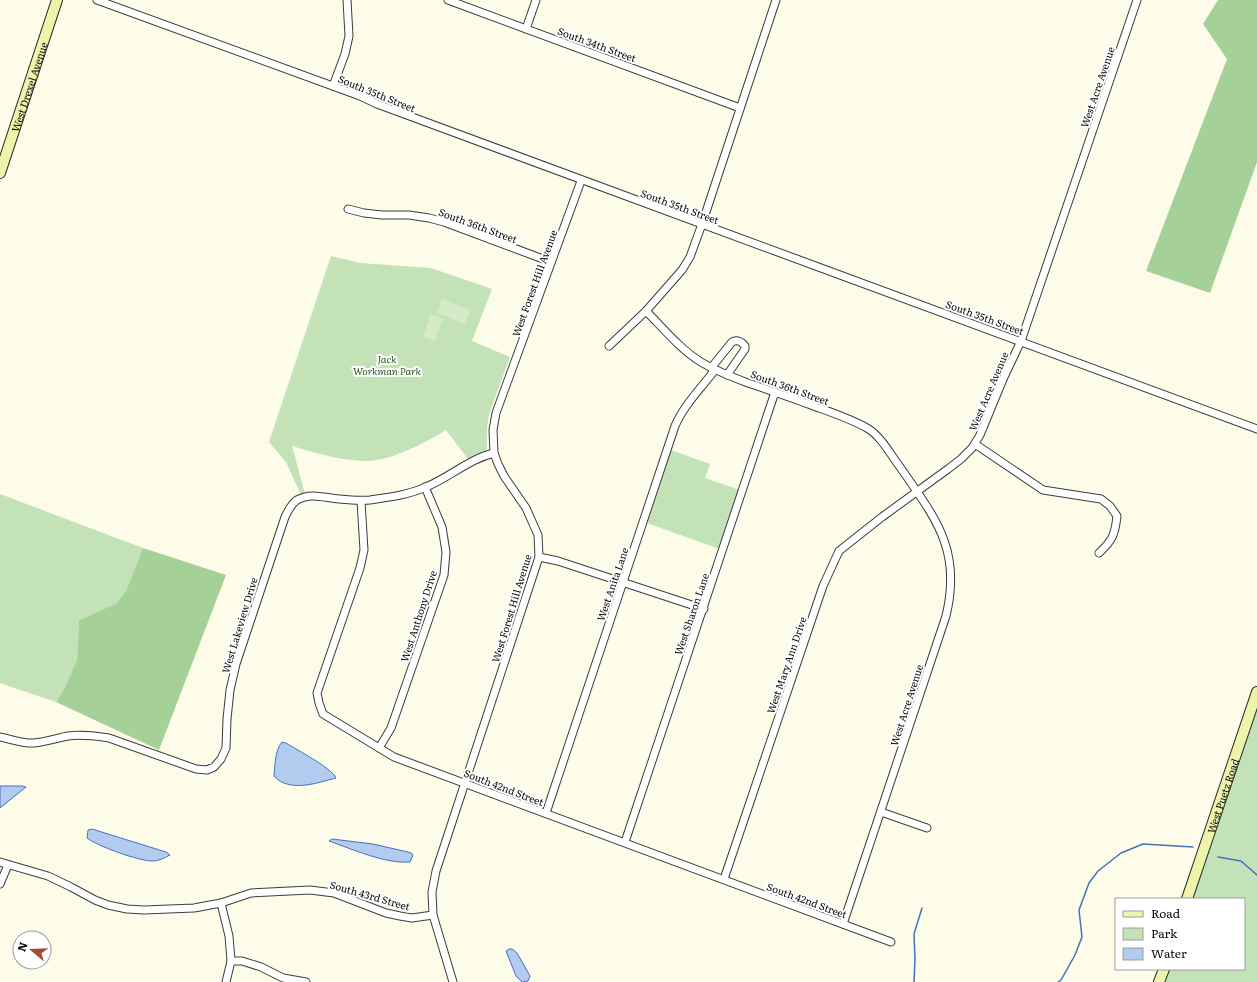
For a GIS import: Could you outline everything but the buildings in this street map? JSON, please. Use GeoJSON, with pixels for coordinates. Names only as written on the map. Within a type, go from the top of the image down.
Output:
{"type":"FeatureCollection","features":[{"type":"Feature","properties":{"kind":"street","name":"West Drexel Avenue"},"geometry":{"type":"LineString","coordinates":[[0,173],[57,0]]}},
{"type":"Feature","properties":{"kind":"street","name":"South 35th Street"},"geometry":{"type":"LineString","coordinates":[[97,0],[360,96],[377,104],[582,181],[1021,341],[1257,429]]}},
{"type":"Feature","properties":{"kind":"street"},"geometry":{"type":"LineString","coordinates":[[333,86],[345,54],[349,36],[347,0]]}},
{"type":"Feature","properties":{"kind":"street","name":"South 34th Street"},"geometry":{"type":"LineString","coordinates":[[448,0],[740,108]]}},
{"type":"Feature","properties":{"kind":"street"},"geometry":{"type":"LineString","coordinates":[[526,29],[536,0]]}},
{"type":"Feature","properties":{"kind":"street"},"geometry":{"type":"LineString","coordinates":[[609,346],[646,311],[677,277],[686,264],[702,224],[776,0]]}},
{"type":"Feature","properties":{"kind":"street","name":"West Acre Avenue"},"geometry":{"type":"LineString","coordinates":[[843,924],[946,616],[951,591],[951,566],[943,536],[917,492],[961,459],[975,444],[980,435],[1021,341],[1137,0]]}},
{"type":"Feature","properties":{"kind":"street","name":"West Forest Hill Avenue"},"geometry":{"type":"LineString","coordinates":[[453,982],[433,915],[432,892],[436,871],[539,557],[538,535],[526,508],[504,476],[494,453],[492,430],[496,413],[582,181]]}},
{"type":"Feature","properties":{"kind":"street","name":"South 36th Street"},"geometry":{"type":"LineString","coordinates":[[348,209],[382,215],[409,215],[429,218],[444,222],[551,262]]}},
{"type":"Feature","properties":{"kind":"street","name":"South 36th Street"},"geometry":{"type":"LineString","coordinates":[[646,311],[682,348],[694,358],[713,369],[844,416],[869,429],[883,443],[917,492]]}},
{"type":"Feature","properties":{"kind":"street","name":"West Anita Lane"},"geometry":{"type":"LineString","coordinates":[[546,813],[677,422],[732,342],[736,340],[745,346],[745,349],[726,374]]}},
{"type":"Feature","properties":{"kind":"street","name":"West Sharon Lane"},"geometry":{"type":"LineString","coordinates":[[625,842],[776,392]]}},
{"type":"Feature","properties":{"kind":"street"},"geometry":{"type":"LineString","coordinates":[[975,444],[1043,490],[1101,499],[1110,506],[1117,516],[1116,529],[1110,543],[1099,553]]}},
{"type":"Feature","properties":{"kind":"street"},"geometry":{"type":"LineString","coordinates":[[361,501],[397,496],[425,487],[449,475],[472,460],[494,453]]}},
{"type":"Feature","properties":{"kind":"street","name":"West Anthony Drive"},"geometry":{"type":"LineString","coordinates":[[379,748],[391,728],[444,575],[446,552],[442,528],[425,487]]}},
{"type":"Feature","properties":{"kind":"street","name":"West Mary Ann Drive"},"geometry":{"type":"LineString","coordinates":[[724,879],[823,586],[839,551],[876,521],[917,492]]}},
{"type":"Feature","properties":{"kind":"street","name":"West Lakeview Drive"},"geometry":{"type":"LineString","coordinates":[[0,737],[23,743],[33,743],[68,736],[96,736],[109,738],[196,769],[207,770],[214,766],[221,759],[226,748],[230,690],[236,664],[285,517],[296,500],[304,497],[312,496],[361,501]]}},
{"type":"Feature","properties":{"kind":"street","name":"South 42nd Street"},"geometry":{"type":"LineString","coordinates":[[361,501],[364,550],[318,693],[319,703],[324,714],[394,757],[891,942]]}},
{"type":"Feature","properties":{"kind":"street"},"geometry":{"type":"LineString","coordinates":[[539,557],[558,561],[704,609]]}},
{"type":"Feature","properties":{"kind":"street","name":"West Puetz Road"},"geometry":{"type":"LineString","coordinates":[[1187,898],[1257,692]]}},
{"type":"Feature","properties":{"kind":"street"},"geometry":{"type":"LineString","coordinates":[[881,812],[926,828]]}},
{"type":"Feature","properties":{"kind":"street","name":"South 43rd Street"},"geometry":{"type":"LineString","coordinates":[[0,862],[48,876],[94,900],[127,909],[144,910],[194,908],[221,903],[251,892],[310,890],[334,894],[386,913],[400,916],[412,918],[433,915]]}},
{"type":"Feature","properties":{"kind":"street"},"geometry":{"type":"LineString","coordinates":[[0,884],[8,865]]}},
{"type":"Feature","properties":{"kind":"street"},"geometry":{"type":"LineString","coordinates":[[221,903],[229,936],[231,960],[226,982]]}},
{"type":"Feature","properties":{"kind":"street"},"geometry":{"type":"LineString","coordinates":[[231,960],[242,960],[261,967],[283,978],[306,982]]}},
{"type":"Feature","properties":{"kind":"street"},"geometry":{"type":"LineString","coordinates":[[1159,982],[1164,970]]}},
{"type":"Feature","properties":{"kind":"green space"},"geometry":{"type":"Polygon","coordinates":[[[1218,0],[1257,0],[1257,162],[1210,293],[1146,271],[1227,59],[1203,24],[1218,0]]]}},
{"type":"Feature","properties":{"kind":"green space","name":"Jack Workman Park"},"geometry":{"type":"Polygon","coordinates":[[[331,256],[360,263],[431,268],[492,289],[472,341],[510,357],[489,414],[487,428],[487,450],[468,459],[446,430],[406,451],[374,460],[364,461],[336,458],[292,446],[305,494],[301,495],[286,462],[269,442],[331,256]]]}},
{"type":"Feature","properties":{"kind":"green space"},"geometry":{"type":"Polygon","coordinates":[[[442,299],[471,310],[465,324],[437,313],[442,299]]]}},
{"type":"Feature","properties":{"kind":"green space"},"geometry":{"type":"Polygon","coordinates":[[[431,314],[443,319],[435,341],[423,337],[431,314]]]}},
{"type":"Feature","properties":{"kind":"green space"},"geometry":{"type":"Polygon","coordinates":[[[671,450],[710,464],[705,478],[740,490],[719,549],[647,523],[671,450]]]}},
{"type":"Feature","properties":{"kind":"green space"},"geometry":{"type":"Polygon","coordinates":[[[0,494],[143,548],[126,591],[116,605],[79,620],[77,660],[65,687],[56,702],[0,683],[0,494]]]}},
{"type":"Feature","properties":{"kind":"green space"},"geometry":{"type":"Polygon","coordinates":[[[143,548],[226,575],[159,750],[56,702],[65,687],[77,660],[79,620],[116,604],[126,591],[143,548]]]}},
{"type":"Feature","properties":{"kind":"green space"},"geometry":{"type":"Polygon","coordinates":[[[1257,698],[1257,982],[1163,982],[1167,970],[1245,970],[1245,898],[1190,898],[1257,698]]]}},
{"type":"Feature","properties":{"kind":"water"},"geometry":{"type":"Polygon","coordinates":[[[282,742],[321,764],[336,778],[304,785],[287,784],[280,781],[274,776],[277,753],[282,742]]]}},
{"type":"Feature","properties":{"kind":"water"},"geometry":{"type":"Polygon","coordinates":[[[0,786],[22,786],[26,787],[0,808],[0,786]]]}},
{"type":"Feature","properties":{"kind":"water"},"geometry":{"type":"Polygon","coordinates":[[[92,829],[166,852],[170,855],[159,860],[152,861],[128,856],[109,849],[87,838],[88,830],[92,829]]]}},
{"type":"Feature","properties":{"kind":"water"},"geometry":{"type":"Polygon","coordinates":[[[332,839],[373,844],[408,852],[413,855],[410,862],[390,861],[329,841],[332,839]]]}},
{"type":"Feature","properties":{"kind":"water"},"geometry":{"type":"Polygon","coordinates":[[[512,949],[517,953],[530,976],[528,981],[522,982],[516,976],[506,951],[512,949]]]}},
{"type":"Feature","properties":{"kind":"waterway"},"geometry":{"type":"LineString","coordinates":[[1058,982],[1061,980],[1075,955],[1082,937],[1079,910],[1089,883],[1098,871],[1121,853],[1143,844],[1193,847]]}},
{"type":"Feature","properties":{"kind":"waterway"},"geometry":{"type":"LineString","coordinates":[[1218,857],[1241,861],[1257,875]]}},
{"type":"Feature","properties":{"kind":"waterway"},"geometry":{"type":"LineString","coordinates":[[914,982],[914,934],[922,908]]}}]}
